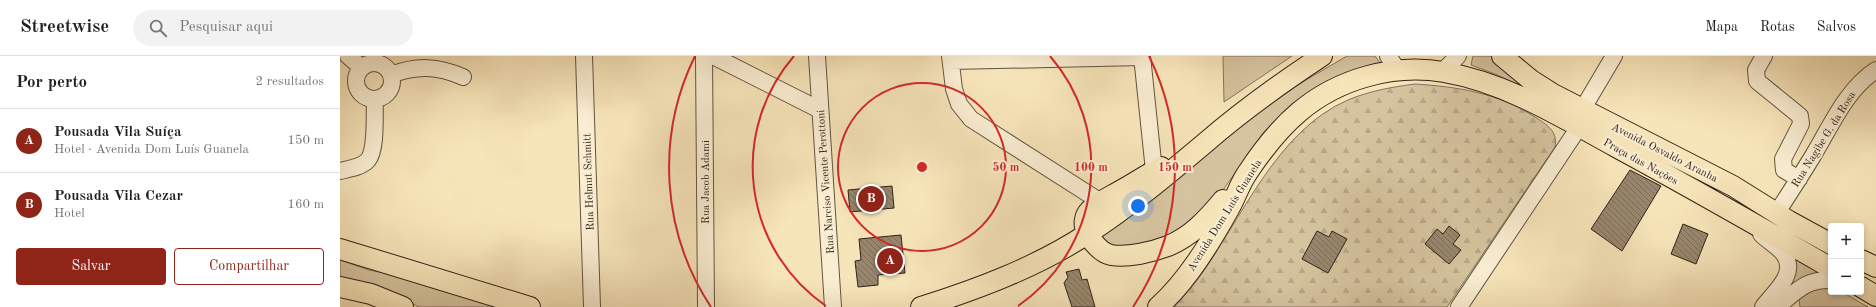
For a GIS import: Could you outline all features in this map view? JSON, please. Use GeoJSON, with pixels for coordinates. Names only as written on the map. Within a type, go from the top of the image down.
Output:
{"type":"FeatureCollection","features":[{"type":"Feature","properties":{"kind":"main road"},"geometry":{"type":"LineString","coordinates":[[921,307],[946,303],[1065,248],[1088,234],[1151,189],[1204,143],[1273,89],[1322,56]]}},
{"type":"Feature","properties":{"kind":"main road","name":"Avenida Osvaldo Aranha"},"geometry":{"type":"LineString","coordinates":[[1502,56],[1581,118],[1726,183],[1776,214],[1828,242]]}},
{"type":"Feature","properties":{"kind":"main road","name":"Avenida Dom Luís Guanela"},"geometry":{"type":"LineString","coordinates":[[1158,307],[1188,273],[1209,242],[1230,209],[1247,173],[1284,126],[1300,111],[1337,88],[1393,63],[1443,71]]}},
{"type":"Feature","properties":{"kind":"main road","name":"Praça das Nações"},"geometry":{"type":"LineString","coordinates":[[1443,71],[1486,82],[1581,118],[1678,181],[1828,266]]}},
{"type":"Feature","properties":{"kind":"main road"},"geometry":{"type":"LineString","coordinates":[[1204,143],[1101,202],[1090,210],[1085,218],[1084,226],[1100,250],[1110,255],[1126,255],[1168,246],[1190,235],[1202,224],[1247,173]]}},
{"type":"Feature","properties":{"kind":"main road"},"geometry":{"type":"LineString","coordinates":[[1678,181],[1716,194],[1757,215],[1772,217],[1776,214]]}},
{"type":"Feature","properties":{"kind":"main road"},"geometry":{"type":"LineString","coordinates":[[340,249],[530,307]]}},
{"type":"Feature","properties":{"kind":"main road"},"geometry":{"type":"LineString","coordinates":[[1864,261],[1876,267]]}},
{"type":"Feature","properties":{"kind":"main road"},"geometry":{"type":"LineString","coordinates":[[340,287],[371,294],[402,307]]}},
{"type":"Feature","properties":{"kind":"street"},"geometry":{"type":"LineString","coordinates":[[348,56],[362,68]]}},
{"type":"Feature","properties":{"kind":"street","name":"Rua Helmut Schmitt"},"geometry":{"type":"LineString","coordinates":[[584,56],[592,307]]}},
{"type":"Feature","properties":{"kind":"street","name":"Rua Jacob Adami"},"geometry":{"type":"LineString","coordinates":[[704,56],[706,307]]}},
{"type":"Feature","properties":{"kind":"street"},"geometry":{"type":"LineString","coordinates":[[713,56],[820,110]]}},
{"type":"Feature","properties":{"kind":"street","name":"Rua Narciso Vicente Perottoni"},"geometry":{"type":"LineString","coordinates":[[817,56],[833,307]]}},
{"type":"Feature","properties":{"kind":"street"},"geometry":{"type":"LineString","coordinates":[[1101,202],[971,119],[959,104],[954,89],[950,59],[1142,56],[1154,171]]}},
{"type":"Feature","properties":{"kind":"street"},"geometry":{"type":"LineString","coordinates":[[1443,71],[1458,56]]}},
{"type":"Feature","properties":{"kind":"street"},"geometry":{"type":"LineString","coordinates":[[1459,307],[1581,118],[1614,56]]}},
{"type":"Feature","properties":{"kind":"street"},"geometry":{"type":"LineString","coordinates":[[1764,56],[1756,70],[1757,81],[1800,116],[1801,124],[1783,159],[1784,170],[1799,179]]}},
{"type":"Feature","properties":{"kind":"street"},"geometry":{"type":"LineString","coordinates":[[367,64],[379,64],[385,66],[391,75],[392,83],[390,89],[381,97],[375,99],[363,95],[359,91],[356,79],[362,68],[367,64]]}},
{"type":"Feature","properties":{"kind":"street"},"geometry":{"type":"LineString","coordinates":[[391,75],[405,69],[417,67],[435,68],[463,77]]}},
{"type":"Feature","properties":{"kind":"street","name":"Rua Nagibe G. da Rosa"},"geometry":{"type":"LineString","coordinates":[[1776,214],[1799,179],[1846,100],[1858,84],[1876,70]]}},
{"type":"Feature","properties":{"kind":"street"},"geometry":{"type":"LineString","coordinates":[[340,171],[361,165],[368,161],[372,153],[375,99]]}},
{"type":"Feature","properties":{"kind":"street"},"geometry":{"type":"LineString","coordinates":[[1744,219],[1782,253],[1786,259],[1788,272],[1773,305]]}},
{"type":"Feature","properties":{"kind":"street"},"geometry":{"type":"LineString","coordinates":[[1773,305],[1812,281],[1828,280]]}},
{"type":"Feature","properties":{"kind":"green space"},"geometry":{"type":"Polygon","coordinates":[[[1223,56],[1292,56],[1224,102],[1223,56]]]}},
{"type":"Feature","properties":{"kind":"green space"},"geometry":{"type":"Polygon","coordinates":[[[1347,56],[1375,56],[1380,63],[1337,77],[1305,95],[1290,106],[1263,133],[1221,193],[1179,231],[1149,244],[1115,248],[1097,237],[1282,94],[1347,56]]]}},
{"type":"Feature","properties":{"kind":"green space"},"geometry":{"type":"Polygon","coordinates":[[[1473,56],[1493,56],[1549,100],[1495,74],[1471,65],[1473,56]]]}},
{"type":"Feature","properties":{"kind":"green space"},"geometry":{"type":"Polygon","coordinates":[[[1415,84],[1463,89],[1507,102],[1544,123],[1551,129],[1555,137],[1555,147],[1447,307],[1174,307],[1198,279],[1214,256],[1262,179],[1281,154],[1301,132],[1323,114],[1348,100],[1364,94],[1398,86],[1415,84]]]}},
{"type":"Feature","properties":{"kind":"green space"},"geometry":{"type":"Polygon","coordinates":[[[1788,252],[1823,272],[1807,276],[1788,289],[1788,252]]]}},
{"type":"Feature","properties":{"kind":"green space"},"geometry":{"type":"Polygon","coordinates":[[[340,260],[369,270],[415,279],[506,307],[419,307],[405,300],[340,279],[340,260]]]}},
{"type":"Feature","properties":{"kind":"green space"},"geometry":{"type":"Polygon","coordinates":[[[1817,287],[1828,287],[1828,295],[1847,295],[1868,307],[1800,307],[1799,299],[1817,287]]]}},
{"type":"Feature","properties":{"kind":"building"},"geometry":{"type":"Polygon","coordinates":[[[1630,170],[1661,186],[1622,251],[1591,229],[1630,170]]]}},
{"type":"Feature","properties":{"kind":"building"},"geometry":{"type":"Polygon","coordinates":[[[892,186],[894,208],[850,212],[848,190],[892,186]]]}},
{"type":"Feature","properties":{"kind":"building"},"geometry":{"type":"Polygon","coordinates":[[[1683,224],[1708,234],[1696,264],[1671,254],[1683,224]]]}},
{"type":"Feature","properties":{"kind":"building"},"geometry":{"type":"Polygon","coordinates":[[[1449,226],[1460,235],[1453,244],[1461,250],[1449,264],[1425,244],[1437,229],[1443,234],[1449,226]]]}},
{"type":"Feature","properties":{"kind":"building"},"geometry":{"type":"Polygon","coordinates":[[[1317,231],[1329,237],[1332,231],[1347,239],[1328,273],[1302,259],[1317,231]]]}},
{"type":"Feature","properties":{"kind":"building"},"geometry":{"type":"Polygon","coordinates":[[[901,235],[905,273],[878,275],[878,285],[858,287],[855,261],[861,260],[859,239],[901,235]]]}},
{"type":"Feature","properties":{"kind":"building"},"geometry":{"type":"Polygon","coordinates":[[[1079,269],[1082,280],[1087,279],[1095,307],[1072,307],[1064,283],[1068,277],[1066,272],[1079,269]]]}},
{"type":"Feature","properties":{"kind":"place","name":"Pousada Vila Cezar"},"geometry":{"type":"Point","coordinates":[871,199]}},
{"type":"Feature","properties":{"kind":"place","name":"Pousada Vila Suíça"},"geometry":{"type":"Point","coordinates":[890,261]}}]}
